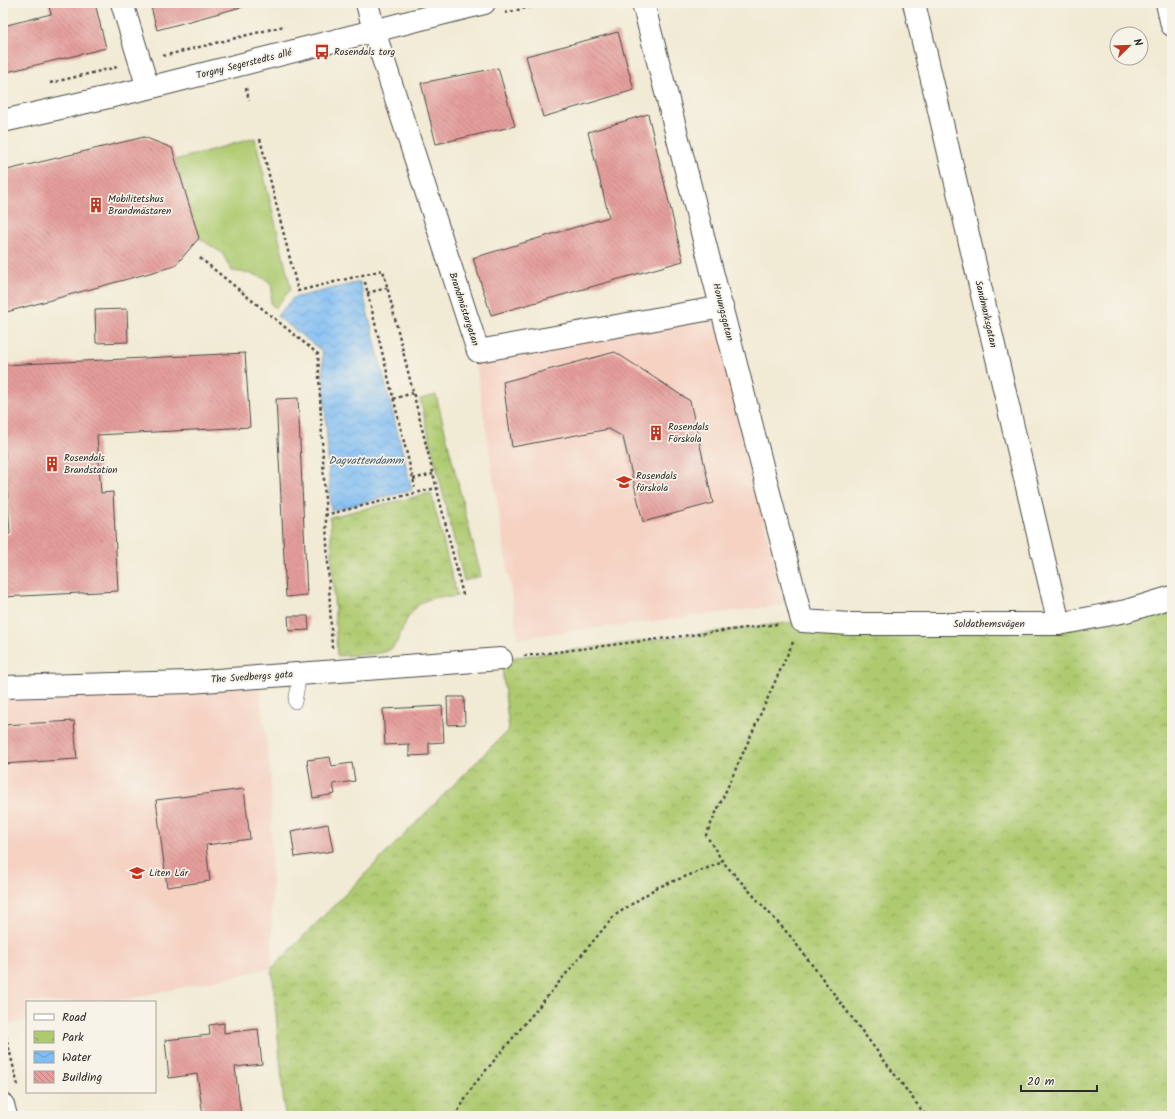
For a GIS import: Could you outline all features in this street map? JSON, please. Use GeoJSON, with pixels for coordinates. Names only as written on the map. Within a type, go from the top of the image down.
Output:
{"type":"FeatureCollection","features":[{"type":"Feature","properties":{"kind":"street"},"geometry":{"type":"LineString","coordinates":[[122,3],[148,88]]}},
{"type":"Feature","properties":{"kind":"street"},"geometry":{"type":"LineString","coordinates":[[367,3],[374,31]]}},
{"type":"Feature","properties":{"kind":"street","name":"Torgny Segerstedts allé"},"geometry":{"type":"LineString","coordinates":[[3,121],[148,88],[484,3]]}},
{"type":"Feature","properties":{"kind":"street","name":"Honungsgatan"},"geometry":{"type":"LineString","coordinates":[[643,3],[802,622]]}},
{"type":"Feature","properties":{"kind":"street","name":"Sandmarksgatan"},"geometry":{"type":"LineString","coordinates":[[914,3],[1059,624]]}},
{"type":"Feature","properties":{"kind":"street"},"geometry":{"type":"LineString","coordinates":[[1167,3],[1172,25]]}},
{"type":"Feature","properties":{"kind":"street","name":"Brandmästargatan"},"geometry":{"type":"LineString","coordinates":[[374,31],[478,351],[722,307]]}},
{"type":"Feature","properties":{"kind":"street","name":"Soldathemsvägen"},"geometry":{"type":"LineString","coordinates":[[802,622],[850,624],[1059,624],[1126,612],[1172,597]]}},
{"type":"Feature","properties":{"kind":"street","name":"The Svedbergs gata"},"geometry":{"type":"LineString","coordinates":[[3,687],[190,682],[501,659]]}},
{"type":"Feature","properties":{"kind":"street"},"geometry":{"type":"LineString","coordinates":[[6,1116],[12,1099]]}},
{"type":"Feature","properties":{"kind":"lane"},"geometry":{"type":"LineString","coordinates":[[295,702],[300,674]]}},
{"type":"Feature","properties":{"kind":"path"},"geometry":{"type":"LineString","coordinates":[[49,84],[286,26]]}},
{"type":"Feature","properties":{"kind":"path"},"geometry":{"type":"LineString","coordinates":[[260,139],[298,291],[383,270],[463,595]]}},
{"type":"Feature","properties":{"kind":"path"},"geometry":{"type":"LineString","coordinates":[[200,258],[318,354],[332,656]]}},
{"type":"Feature","properties":{"kind":"path"},"geometry":{"type":"LineString","coordinates":[[365,282],[415,487]]}},
{"type":"Feature","properties":{"kind":"path"},"geometry":{"type":"LineString","coordinates":[[367,293],[387,288]]}},
{"type":"Feature","properties":{"kind":"path"},"geometry":{"type":"LineString","coordinates":[[393,399],[413,393]]}},
{"type":"Feature","properties":{"kind":"path"},"geometry":{"type":"LineString","coordinates":[[413,479],[433,474]]}},
{"type":"Feature","properties":{"kind":"path"},"geometry":{"type":"LineString","coordinates":[[326,515],[436,488]]}},
{"type":"Feature","properties":{"kind":"path"},"geometry":{"type":"LineString","coordinates":[[501,659],[802,622]]}},
{"type":"Feature","properties":{"kind":"path"},"geometry":{"type":"LineString","coordinates":[[802,622],[706,835],[723,862],[791,937],[926,1116]]}},
{"type":"Feature","properties":{"kind":"path"},"geometry":{"type":"LineString","coordinates":[[455,1116],[473,1086],[614,916],[656,888],[723,862]]}},
{"type":"Feature","properties":{"kind":"path"},"geometry":{"type":"LineString","coordinates":[[3,1024],[12,1099]]}},
{"type":"Feature","properties":{"kind":"shaded area","name":"Rosendals förskola"},"geometry":{"type":"Polygon","coordinates":[[[715,315],[784,605],[518,638],[475,359],[715,315]]]}},
{"type":"Feature","properties":{"kind":"shaded area","name":"Liten Lär"},"geometry":{"type":"Polygon","coordinates":[[[258,677],[271,778],[272,968],[119,1001],[26,1001],[26,1021],[3,1026],[3,687],[258,677]]]}},
{"type":"Feature","properties":{"kind":"green space"},"geometry":{"type":"Polygon","coordinates":[[[255,138],[291,289],[275,308],[271,304],[272,287],[269,282],[259,276],[232,271],[222,253],[199,238],[175,160],[255,138]]]}},
{"type":"Feature","properties":{"kind":"green space"},"geometry":{"type":"Polygon","coordinates":[[[436,395],[481,576],[464,581],[420,399],[436,395]]]}},
{"type":"Feature","properties":{"kind":"green space"},"geometry":{"type":"Polygon","coordinates":[[[431,493],[457,596],[432,598],[418,605],[407,619],[394,646],[389,650],[371,654],[337,656],[330,517],[431,493]]]}},
{"type":"Feature","properties":{"kind":"green space"},"geometry":{"type":"Polygon","coordinates":[[[1172,597],[1172,1116],[285,1116],[272,968],[509,729],[501,659],[802,621],[1059,624],[1172,597]]]}},
{"type":"Feature","properties":{"kind":"water","name":"Dagvattendamm"},"geometry":{"type":"Polygon","coordinates":[[[360,282],[412,490],[331,511],[322,351],[277,316],[293,298],[360,282]]]}},
{"type":"Feature","properties":{"kind":"building"},"geometry":{"type":"Polygon","coordinates":[[[48,3],[95,3],[106,48],[3,73],[3,26],[51,14],[48,3]]]}},
{"type":"Feature","properties":{"kind":"building"},"geometry":{"type":"Polygon","coordinates":[[[150,3],[256,3],[157,30],[150,3]]]}},
{"type":"Feature","properties":{"kind":"building"},"geometry":{"type":"Polygon","coordinates":[[[618,32],[634,90],[543,117],[526,56],[618,32]]]}},
{"type":"Feature","properties":{"kind":"building"},"geometry":{"type":"Polygon","coordinates":[[[498,68],[515,126],[436,144],[421,83],[498,68]]]}},
{"type":"Feature","properties":{"kind":"building"},"geometry":{"type":"Polygon","coordinates":[[[648,114],[683,261],[491,315],[473,258],[609,217],[588,132],[648,114]]]}},
{"type":"Feature","properties":{"kind":"building","name":"Mobilitetshus Brandmästaren"},"geometry":{"type":"Polygon","coordinates":[[[144,137],[172,148],[199,238],[175,266],[3,313],[3,171],[144,137]]]}},
{"type":"Feature","properties":{"kind":"building"},"geometry":{"type":"Polygon","coordinates":[[[127,309],[128,342],[96,343],[95,310],[127,309]]]}},
{"type":"Feature","properties":{"kind":"building","name":"Rosendals Förskola"},"geometry":{"type":"Polygon","coordinates":[[[615,352],[690,401],[713,503],[643,522],[623,437],[609,429],[512,447],[503,382],[615,352]]]}},
{"type":"Feature","properties":{"kind":"building","name":"Rosendals Brandstation"},"geometry":{"type":"Polygon","coordinates":[[[245,353],[250,427],[97,435],[101,493],[113,492],[118,591],[3,597],[3,534],[10,534],[3,424],[3,365],[245,353]]]}},
{"type":"Feature","properties":{"kind":"building"},"geometry":{"type":"Polygon","coordinates":[[[298,398],[307,595],[286,597],[276,399],[298,398]]]}},
{"type":"Feature","properties":{"kind":"building"},"geometry":{"type":"Polygon","coordinates":[[[288,616],[308,616],[309,630],[289,631],[288,616]]]}},
{"type":"Feature","properties":{"kind":"building"},"geometry":{"type":"Polygon","coordinates":[[[447,697],[464,697],[465,724],[448,725],[447,697]]]}},
{"type":"Feature","properties":{"kind":"building"},"geometry":{"type":"Polygon","coordinates":[[[442,706],[444,742],[429,743],[429,755],[409,756],[409,744],[385,745],[383,709],[442,706]]]}},
{"type":"Feature","properties":{"kind":"building"},"geometry":{"type":"Polygon","coordinates":[[[74,721],[77,759],[3,764],[3,725],[74,721]]]}},
{"type":"Feature","properties":{"kind":"building"},"geometry":{"type":"Polygon","coordinates":[[[330,757],[332,766],[352,763],[355,781],[333,784],[335,794],[313,798],[307,760],[330,757]]]}},
{"type":"Feature","properties":{"kind":"building"},"geometry":{"type":"Polygon","coordinates":[[[244,789],[250,839],[206,845],[210,881],[167,887],[156,800],[244,789]]]}},
{"type":"Feature","properties":{"kind":"building"},"geometry":{"type":"Polygon","coordinates":[[[328,824],[333,851],[295,857],[291,831],[328,824]]]}},
{"type":"Feature","properties":{"kind":"building"},"geometry":{"type":"Polygon","coordinates":[[[224,1023],[224,1033],[258,1029],[262,1064],[235,1067],[241,1116],[203,1116],[197,1074],[169,1078],[165,1040],[210,1035],[209,1025],[224,1023]]]}},
{"type":"Feature","properties":{"kind":"place","name":"Rosendals torg"},"geometry":{"type":"Point","coordinates":[322,52]}},
{"type":"Feature","properties":{"kind":"place","name":"Mobilitetshus Brandmästaren"},"geometry":{"type":"Point","coordinates":[96,205]}},
{"type":"Feature","properties":{"kind":"place","name":"Rosendals Förskola"},"geometry":{"type":"Point","coordinates":[656,433]}},
{"type":"Feature","properties":{"kind":"place","name":"Rosendals Brandstation"},"geometry":{"type":"Point","coordinates":[52,464]}},
{"type":"Feature","properties":{"kind":"place","name":"Rosendals förskola"},"geometry":{"type":"Point","coordinates":[624,482]}},
{"type":"Feature","properties":{"kind":"place","name":"Liten Lär"},"geometry":{"type":"Point","coordinates":[137,873]}}]}
